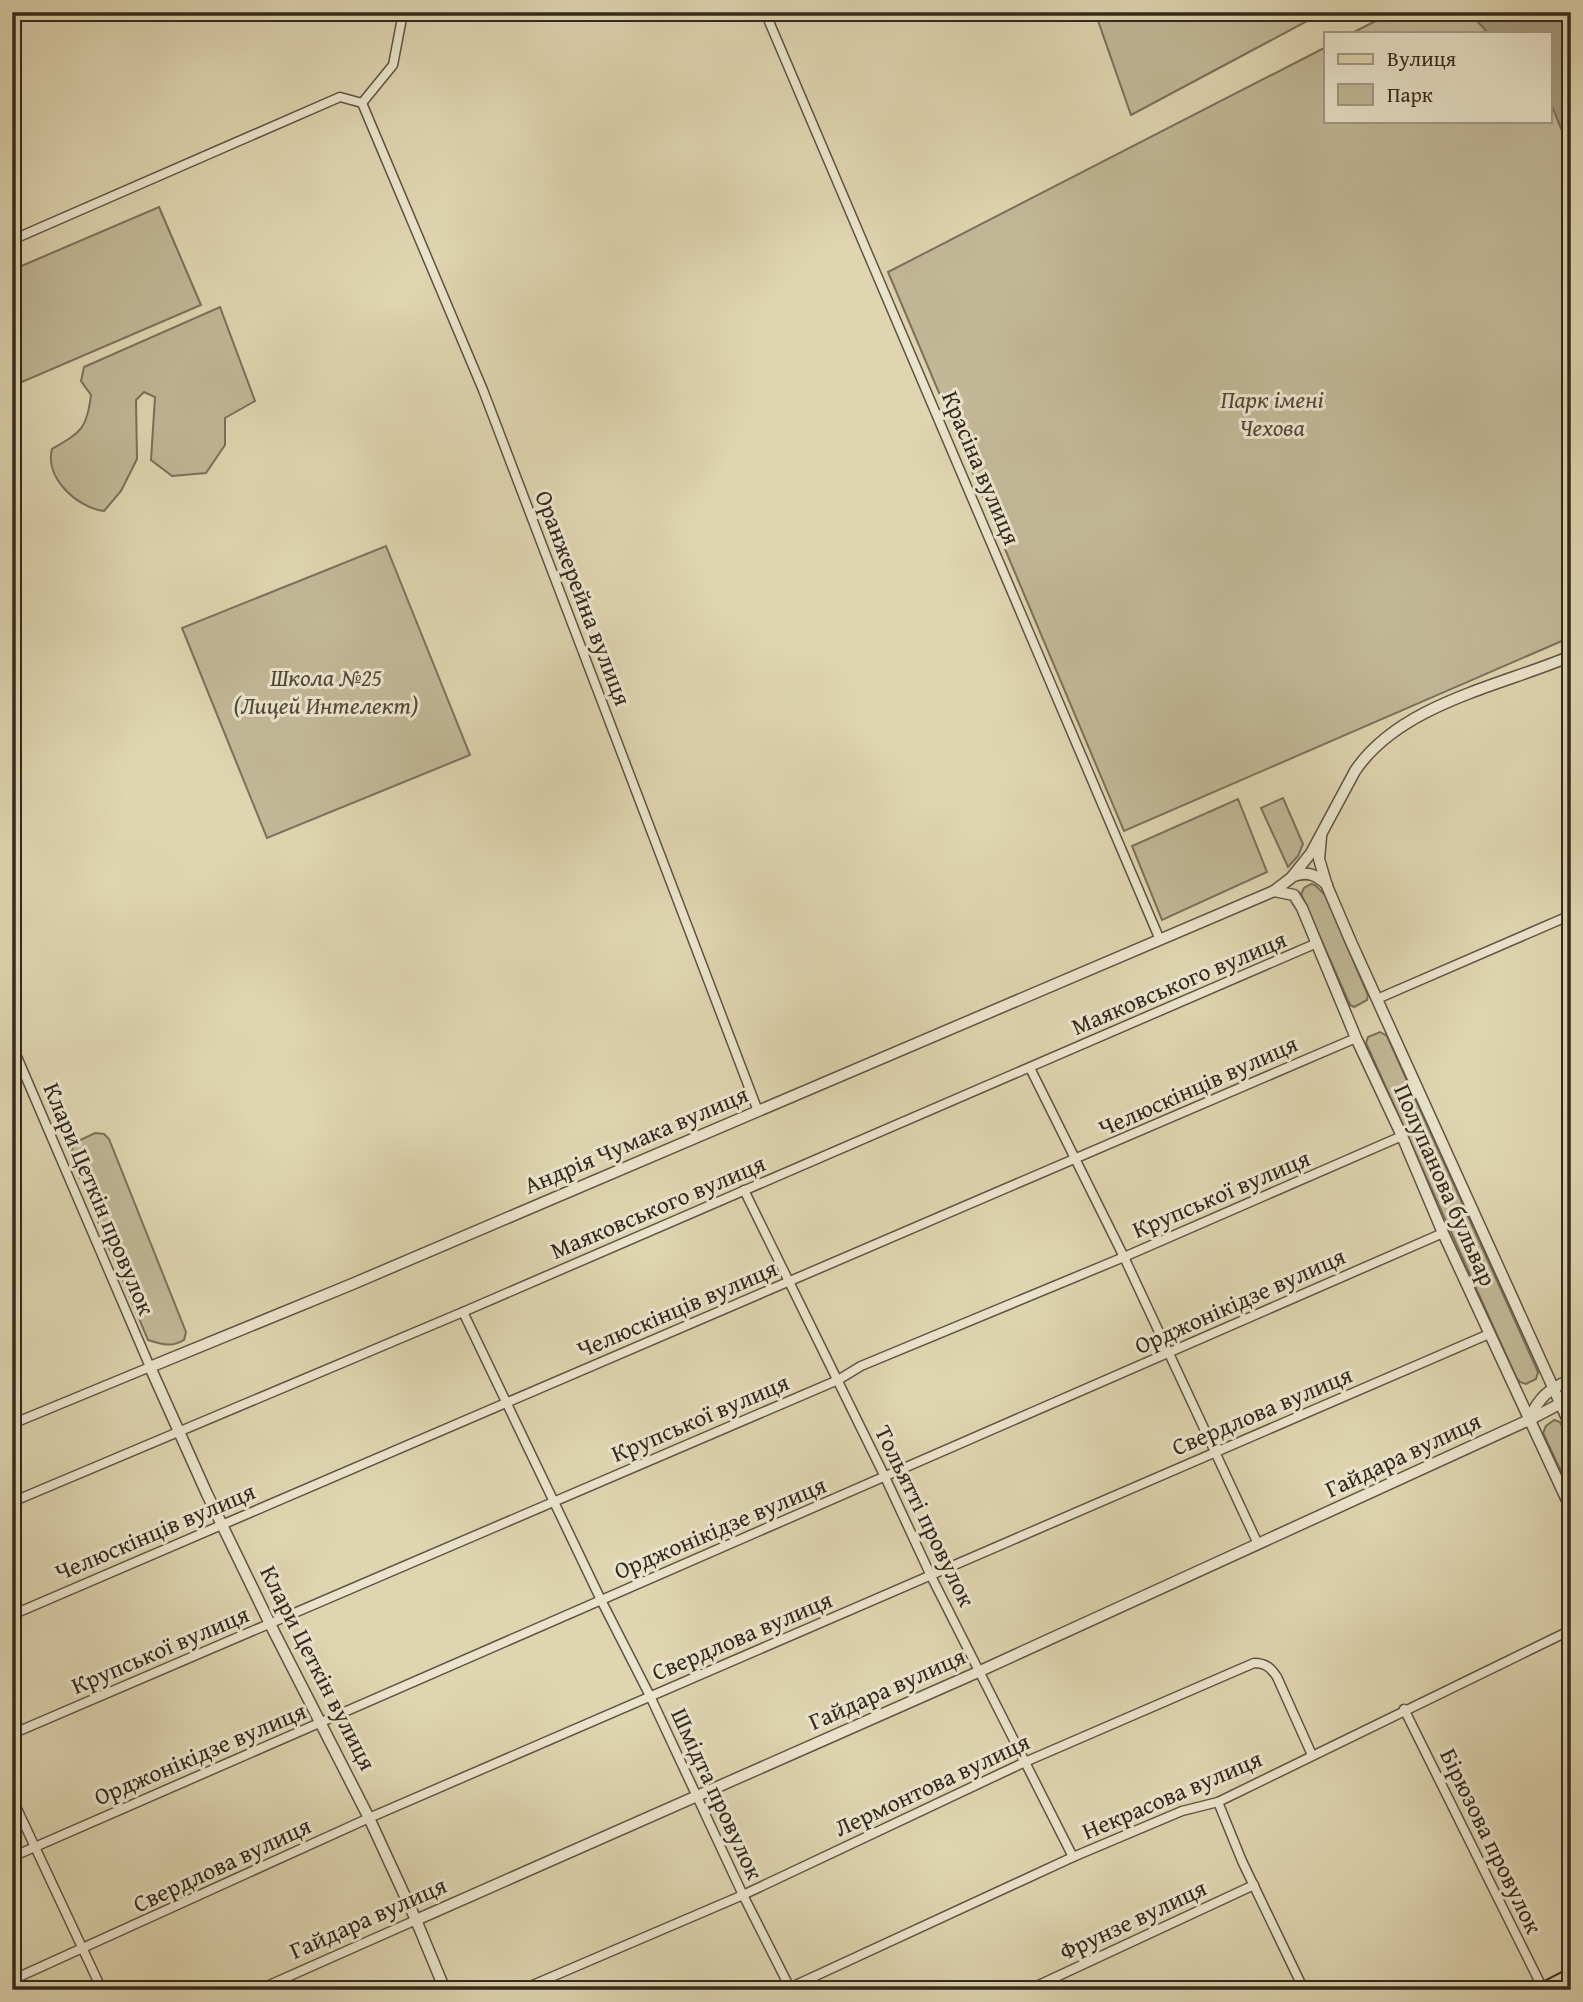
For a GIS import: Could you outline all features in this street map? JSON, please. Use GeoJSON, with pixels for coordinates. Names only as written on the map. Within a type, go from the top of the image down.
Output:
{"type":"FeatureCollection","features":[{"type":"Feature","properties":{"kind":"main road"},"geometry":{"type":"LineString","coordinates":[[1542,1989],[1571,1975]]}},
{"type":"Feature","properties":{"kind":"street"},"geometry":{"type":"LineString","coordinates":[[12,240],[340,97],[362,103],[393,65],[402,18],[407,12]]}},
{"type":"Feature","properties":{"kind":"street","name":"Красіна вулиця"},"geometry":{"type":"LineString","coordinates":[[765,12],[1160,940]]}},
{"type":"Feature","properties":{"kind":"street","name":"Оранжерейна вулиця"},"geometry":{"type":"LineString","coordinates":[[362,103],[483,390],[758,1111]]}},
{"type":"Feature","properties":{"kind":"street","name":"Андрія Чумака вулиця"},"geometry":{"type":"LineString","coordinates":[[12,1424],[1274,891],[1291,878],[1311,853],[1365,757],[1393,733],[1419,715],[1571,656]]}},
{"type":"Feature","properties":{"kind":"street","name":"Полупанова бульвар"},"geometry":{"type":"LineString","coordinates":[[1321,832],[1319,859],[1327,886],[1571,1427]]}},
{"type":"Feature","properties":{"kind":"street"},"geometry":{"type":"LineString","coordinates":[[1291,878],[1304,873],[1318,876],[1327,886]]}},
{"type":"Feature","properties":{"kind":"street","name":"Полупанова бульвар"},"geometry":{"type":"LineString","coordinates":[[1274,891],[1294,895],[1443,1233],[1571,1509]]}},
{"type":"Feature","properties":{"kind":"street"},"geometry":{"type":"LineString","coordinates":[[1377,999],[1571,915]]}},
{"type":"Feature","properties":{"kind":"street","name":"Маяковського вулиця"},"geometry":{"type":"LineString","coordinates":[[12,1502],[463,1312],[1317,943]]}},
{"type":"Feature","properties":{"kind":"street","name":"Челюскінців вулиця"},"geometry":{"type":"LineString","coordinates":[[12,1615],[1356,1038]]}},
{"type":"Feature","properties":{"kind":"street","name":"Клари Цеткін провулок"},"geometry":{"type":"LineString","coordinates":[[12,1045],[150,1367]]}},
{"type":"Feature","properties":{"kind":"street"},"geometry":{"type":"LineString","coordinates":[[1030,1068],[1170,1353],[1258,1545]]}},
{"type":"Feature","properties":{"kind":"street","name":"Крупської вулиця"},"geometry":{"type":"LineString","coordinates":[[12,1734],[838,1380],[861,1366],[1124,1257],[1402,1136]]}},
{"type":"Feature","properties":{"kind":"street","name":"Тольятті провулок"},"geometry":{"type":"LineString","coordinates":[[744,1191],[978,1672],[1073,1857]]}},
{"type":"Feature","properties":{"kind":"street","name":"Орджонікідзе вулиця"},"geometry":{"type":"LineString","coordinates":[[12,1857],[1443,1233]]}},
{"type":"Feature","properties":{"kind":"street","name":"Шмідта провулок"},"geometry":{"type":"LineString","coordinates":[[463,1312],[789,1989]]}},
{"type":"Feature","properties":{"kind":"street","name":"Свердлова вулиця"},"geometry":{"type":"LineString","coordinates":[[12,1980],[369,1818],[1489,1334]]}},
{"type":"Feature","properties":{"kind":"street","name":"Клари Цеткін вулиця"},"geometry":{"type":"LineString","coordinates":[[150,1367],[270,1623],[369,1818],[445,1990]]}},
{"type":"Feature","properties":{"kind":"street"},"geometry":{"type":"LineString","coordinates":[[1529,1420],[1538,1401],[1553,1388],[1571,1379]]}},
{"type":"Feature","properties":{"kind":"street","name":"Гайдара вулиця"},"geometry":{"type":"LineString","coordinates":[[258,1990],[978,1672],[1529,1420],[1571,1398]]}},
{"type":"Feature","properties":{"kind":"street","name":"Некрасова вулиця"},"geometry":{"type":"LineString","coordinates":[[789,1989],[1073,1857],[1182,1811],[1218,1802],[1571,1630]]}},
{"type":"Feature","properties":{"kind":"street","name":"Лермонтова вулиця"},"geometry":{"type":"LineString","coordinates":[[521,1990],[743,1895],[1025,1762],[1254,1663],[1263,1663],[1272,1669],[1312,1755]]}},
{"type":"Feature","properties":{"kind":"street","name":"Бірюзова провулок"},"geometry":{"type":"LineString","coordinates":[[1405,1709],[1542,1989]]}},
{"type":"Feature","properties":{"kind":"street"},"geometry":{"type":"LineString","coordinates":[[12,1798],[102,1990]]}},
{"type":"Feature","properties":{"kind":"street"},"geometry":{"type":"LineString","coordinates":[[1218,1802],[1302,1987],[1287,1990]]}},
{"type":"Feature","properties":{"kind":"street","name":"Фрунзе вулиця"},"geometry":{"type":"LineString","coordinates":[[1028,1990],[1254,1885]]}},
{"type":"Feature","properties":{"kind":"green space"},"geometry":{"type":"Polygon","coordinates":[[[1095,12],[1324,12],[1131,115],[1095,12]]]}},
{"type":"Feature","properties":{"kind":"green space","name":"Парк імені Чехова"},"geometry":{"type":"Polygon","coordinates":[[[1393,12],[1571,12],[1571,637],[1124,831],[888,272],[1324,48],[1324,122],[1552,122],[1552,32],[1354,32],[1393,12]]]}},
{"type":"Feature","properties":{"kind":"green space"},"geometry":{"type":"Polygon","coordinates":[[[159,207],[201,305],[22,382],[12,359],[12,270],[159,207]]]}},
{"type":"Feature","properties":{"kind":"green space"},"geometry":{"type":"Polygon","coordinates":[[[220,307],[255,401],[225,418],[225,445],[206,473],[172,476],[151,460],[155,397],[144,392],[136,400],[137,459],[121,491],[104,511],[94,509],[74,498],[58,481],[51,460],[52,449],[70,438],[85,423],[91,395],[81,381],[84,367],[220,307]]]}},
{"type":"Feature","properties":{"kind":"green space","name":"Школа №25 (Лицей Интелект)"},"geometry":{"type":"Polygon","coordinates":[[[386,546],[470,755],[267,838],[182,628],[386,546]]]}},
{"type":"Feature","properties":{"kind":"green space"},"geometry":{"type":"Polygon","coordinates":[[[1283,798],[1303,844],[1298,856],[1288,867],[1261,808],[1283,798]]]}},
{"type":"Feature","properties":{"kind":"green space"},"geometry":{"type":"Polygon","coordinates":[[[1238,799],[1267,872],[1162,920],[1132,846],[1238,799]]]}},
{"type":"Feature","properties":{"kind":"green space"},"geometry":{"type":"Polygon","coordinates":[[[1311,884],[1325,895],[1368,995],[1367,1000],[1354,1007],[1350,1005],[1301,894],[1304,888],[1311,884]]]}},
{"type":"Feature","properties":{"kind":"green space"},"geometry":{"type":"Polygon","coordinates":[[[1380,1032],[1387,1036],[1538,1372],[1536,1379],[1526,1384],[1516,1377],[1366,1043],[1368,1037],[1380,1032]]]}},
{"type":"Feature","properties":{"kind":"green space"},"geometry":{"type":"Polygon","coordinates":[[[95,1133],[104,1134],[109,1139],[186,1332],[184,1340],[175,1344],[148,1340],[70,1155],[74,1143],[95,1133]]]}},
{"type":"Feature","properties":{"kind":"green space"},"geometry":{"type":"Polygon","coordinates":[[[1554,1420],[1560,1422],[1571,1444],[1571,1493],[1543,1433],[1546,1426],[1554,1420]]]}},
{"type":"Feature","properties":{"kind":"shaded area"},"geometry":{"type":"Polygon","coordinates":[[[1478,12],[1571,12],[1571,153],[1552,106],[1552,32],[1487,32],[1478,22],[1478,12]]]}}]}
